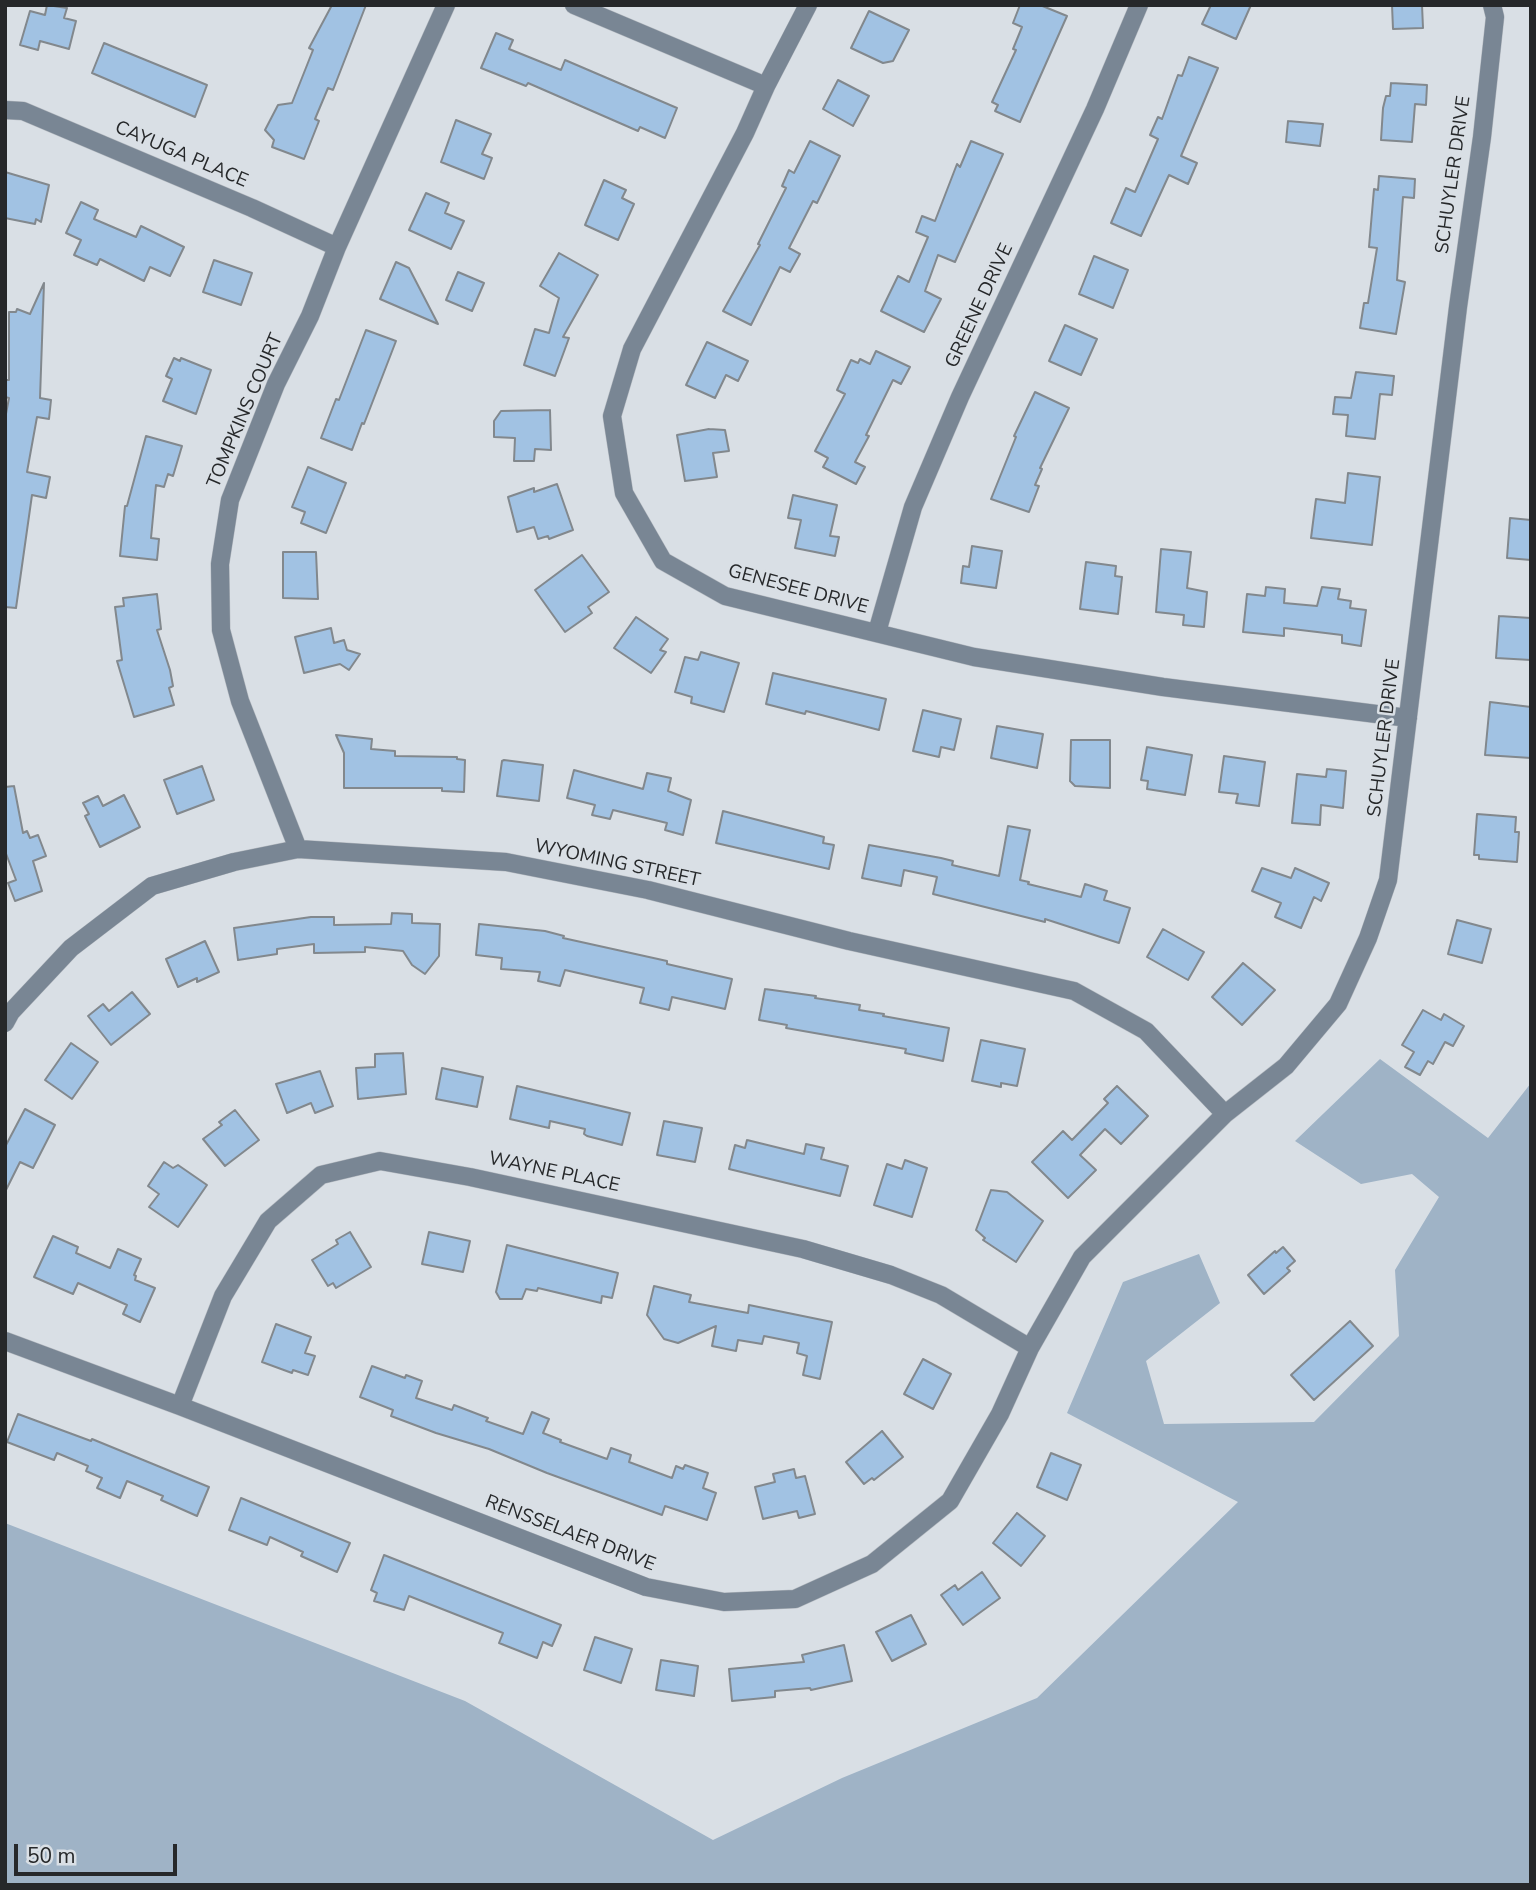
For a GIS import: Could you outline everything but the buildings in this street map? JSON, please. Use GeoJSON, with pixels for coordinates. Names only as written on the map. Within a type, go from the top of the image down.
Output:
{"type":"FeatureCollection","features":[{"type":"Feature","properties":{"kind":"street","name":"TOMPKINS COURT"},"geometry":{"type":"LineString","coordinates":[[298,849],[240,701],[221,630],[220,564],[230,500],[276,384],[310,316],[337,247],[446,5]]}},
{"type":"Feature","properties":{"kind":"street"},"geometry":{"type":"LineString","coordinates":[[575,5],[766,86]]}},
{"type":"Feature","properties":{"kind":"street","name":"GENESEE DRIVE"},"geometry":{"type":"LineString","coordinates":[[808,5],[766,86],[745,134],[632,349],[612,416],[624,493],[663,561],[725,596],[974,657],[1163,687],[1408,718]]}},
{"type":"Feature","properties":{"kind":"street","name":"GREENE DRIVE"},"geometry":{"type":"LineString","coordinates":[[877,632],[913,507],[960,397],[1096,109],[1139,5]]}},
{"type":"Feature","properties":{"kind":"street","name":"SCHUYLER DRIVE"},"geometry":{"type":"LineString","coordinates":[[1030,1348],[1082,1257],[1225,1114],[1286,1066],[1338,1004],[1368,938],[1388,880],[1458,307],[1482,137],[1495,17],[1492,5]]}},
{"type":"Feature","properties":{"kind":"street","name":"CAYUGA PLACE"},"geometry":{"type":"LineString","coordinates":[[5,110],[23,111],[337,247]]}},
{"type":"Feature","properties":{"kind":"street","name":"WYOMING STREET"},"geometry":{"type":"LineString","coordinates":[[7,1012],[71,948],[152,887],[234,862],[298,849],[506,862],[648,890],[849,941],[1073,991],[1146,1031],[1225,1114]]}},
{"type":"Feature","properties":{"kind":"street","name":"WAYNE PLACE"},"geometry":{"type":"LineString","coordinates":[[180,1406],[223,1296],[268,1221],[321,1175],[380,1161],[562,1196],[803,1249],[891,1275],[941,1295],[1030,1348]]}},
{"type":"Feature","properties":{"kind":"street","name":"RENSSELAER DRIVE"},"geometry":{"type":"LineString","coordinates":[[5,1341],[646,1587],[724,1602],[795,1599],[872,1564],[950,1501],[1000,1414],[1030,1348]]}},
{"type":"Feature","properties":{"kind":"shaded area"},"geometry":{"type":"Polygon","coordinates":[[[1380,1059],[1488,1138],[1531,1083],[1531,1885],[5,1885],[5,1523],[465,1701],[713,1840],[842,1778],[1037,1698],[1238,1502],[1067,1413],[1123,1282],[1199,1254],[1220,1303],[1146,1361],[1164,1424],[1314,1422],[1399,1336],[1395,1270],[1439,1197],[1412,1174],[1361,1184],[1295,1141],[1380,1059]]]}}]}
